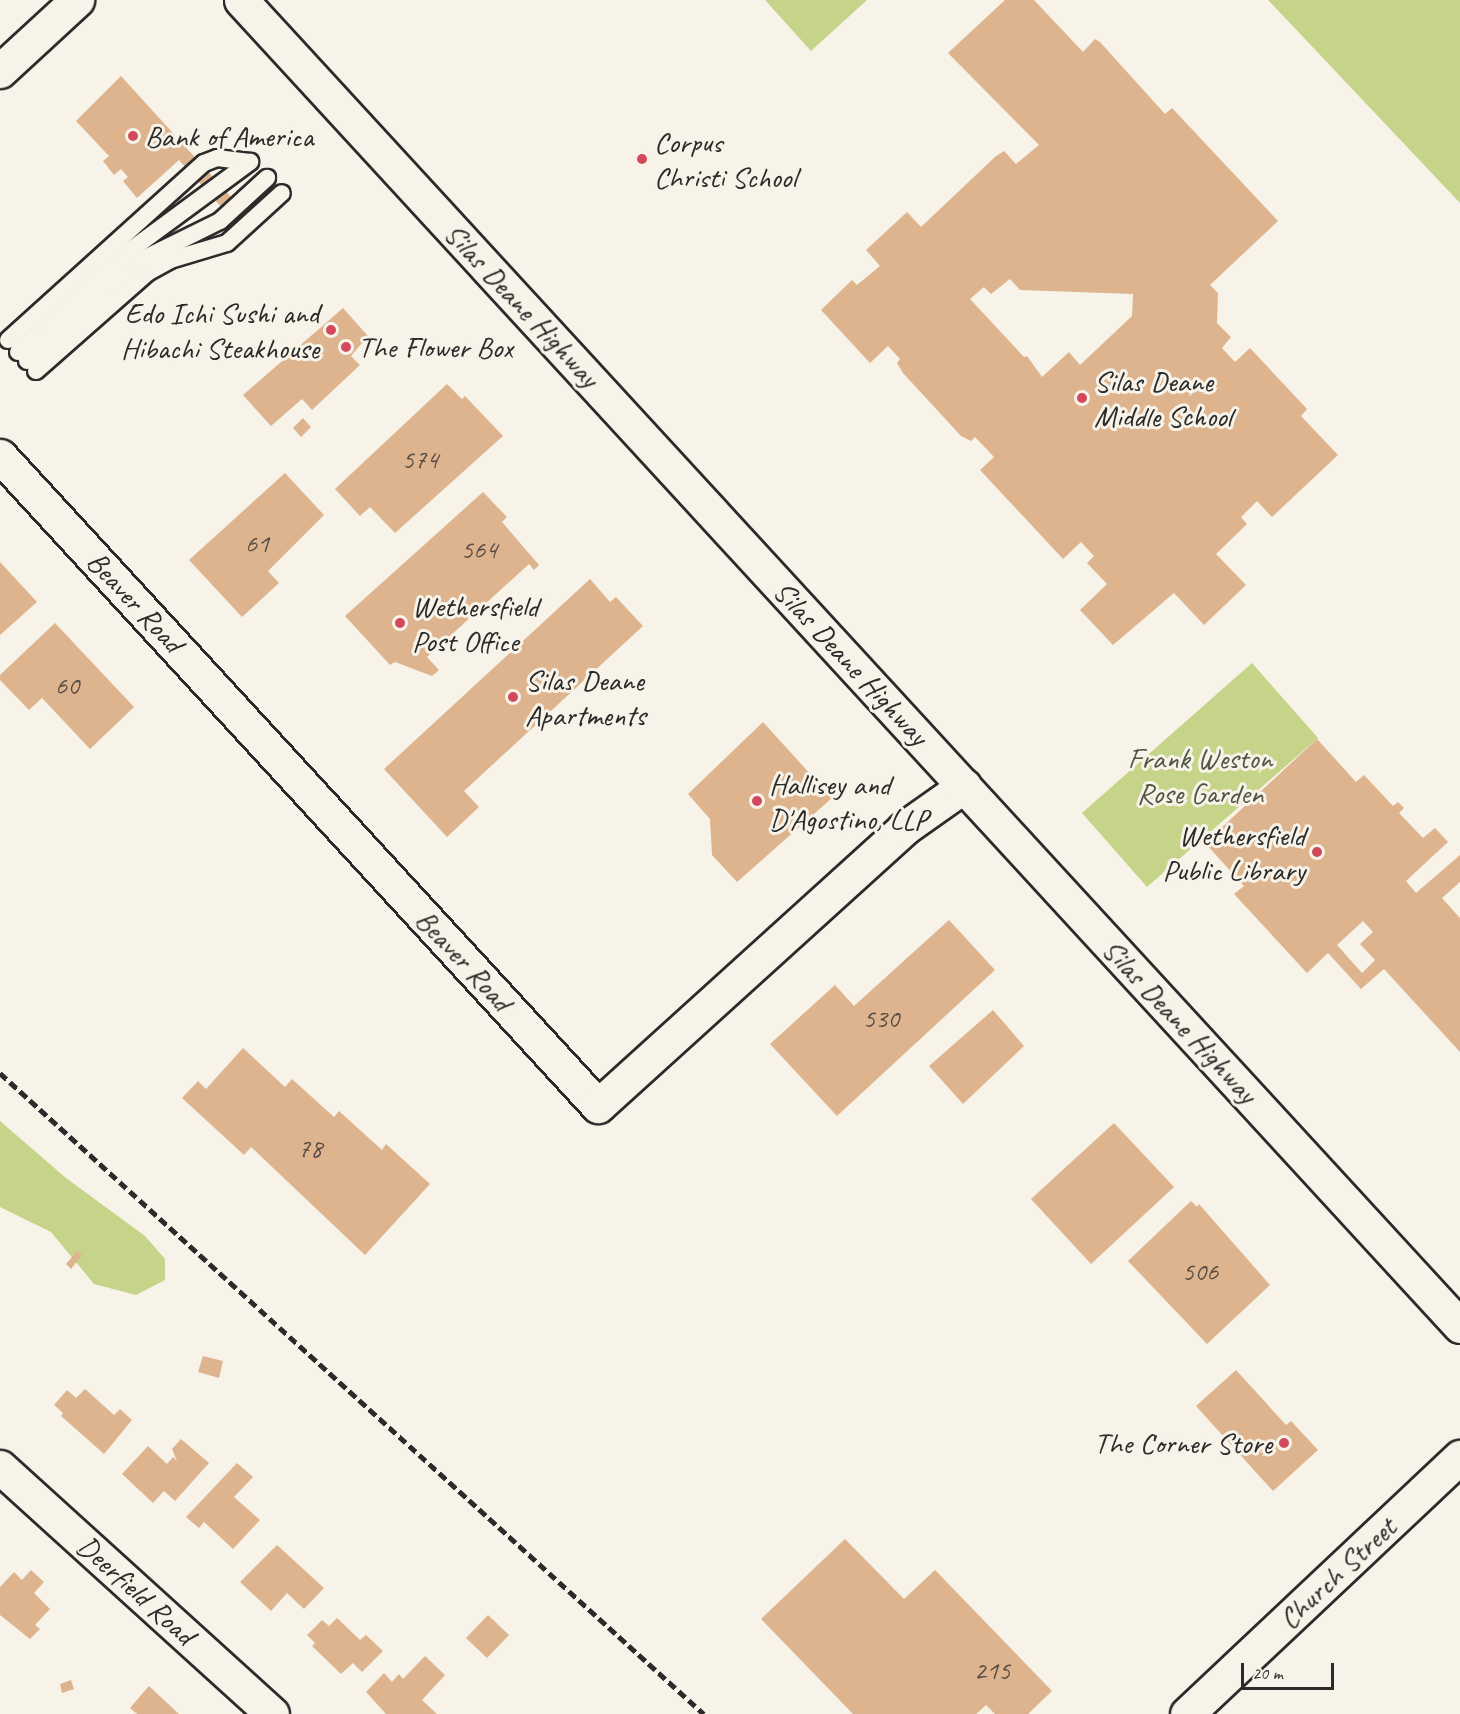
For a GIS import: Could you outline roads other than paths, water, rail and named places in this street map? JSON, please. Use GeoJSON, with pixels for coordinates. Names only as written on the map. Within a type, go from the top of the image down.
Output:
{"type":"FeatureCollection","features":[{"type":"Feature","properties":{"kind":"street"},"geometry":{"type":"LineString","coordinates":[[0,72],[77,0]]}},
{"type":"Feature","properties":{"kind":"street","name":"Silas Deane Highway"},"geometry":{"type":"LineString","coordinates":[[242,0],[1460,1326]]}},
{"type":"Feature","properties":{"kind":"street","name":"Beaver Road"},"geometry":{"type":"LineString","coordinates":[[0,456],[598,1106],[903,829],[964,786]]}},
{"type":"Feature","properties":{"kind":"street","name":"Church Street"},"geometry":{"type":"LineString","coordinates":[[1187,1714],[1460,1456]]}},
{"type":"Feature","properties":{"kind":"street","name":"Deerfield Road"},"geometry":{"type":"LineString","coordinates":[[0,1467],[272,1714]]}},
{"type":"Feature","properties":{"kind":"lane"},"geometry":{"type":"LineString","coordinates":[[217,158],[250,162],[132,249],[22,356],[204,162],[217,158]]}},
{"type":"Feature","properties":{"kind":"lane"},"geometry":{"type":"LineString","coordinates":[[22,356],[135,263],[220,221],[267,178]]}},
{"type":"Feature","properties":{"kind":"lane"},"geometry":{"type":"LineString","coordinates":[[22,356],[151,270],[226,243],[282,194]]}},
{"type":"Feature","properties":{"kind":"railway"},"geometry":{"type":"LineString","coordinates":[[0,1073],[704,1714]]}},
{"type":"Feature","properties":{"kind":"place","name":"Bank of America"},"geometry":{"type":"Point","coordinates":[133,136]}},
{"type":"Feature","properties":{"kind":"place","name":"Corpus Christi School"},"geometry":{"type":"Point","coordinates":[642,159]}},
{"type":"Feature","properties":{"kind":"place","name":"Edo Ichi Sushi and Hibachi Steakhouse"},"geometry":{"type":"Point","coordinates":[331,330]}},
{"type":"Feature","properties":{"kind":"place","name":"The Flower Box"},"geometry":{"type":"Point","coordinates":[346,347]}},
{"type":"Feature","properties":{"kind":"place","name":"Silas Deane Middle School"},"geometry":{"type":"Point","coordinates":[1082,398]}},
{"type":"Feature","properties":{"kind":"place","name":"Wethersfield Post Office"},"geometry":{"type":"Point","coordinates":[400,623]}},
{"type":"Feature","properties":{"kind":"place","name":"Silas Deane Apartments"},"geometry":{"type":"Point","coordinates":[513,697]}},
{"type":"Feature","properties":{"kind":"place","name":"Hallisey and D'Agostino, LLP"},"geometry":{"type":"Point","coordinates":[757,801]}},
{"type":"Feature","properties":{"kind":"place","name":"Wethersfield Public Library"},"geometry":{"type":"Point","coordinates":[1317,852]}},
{"type":"Feature","properties":{"kind":"place","name":"The Corner Store"},"geometry":{"type":"Point","coordinates":[1284,1443]}},
{"type":"Feature","properties":{"kind":"park label","name":"Frank Weston Rose Garden"},"geometry":{"type":"Point","coordinates":[1200,775]}}]}
